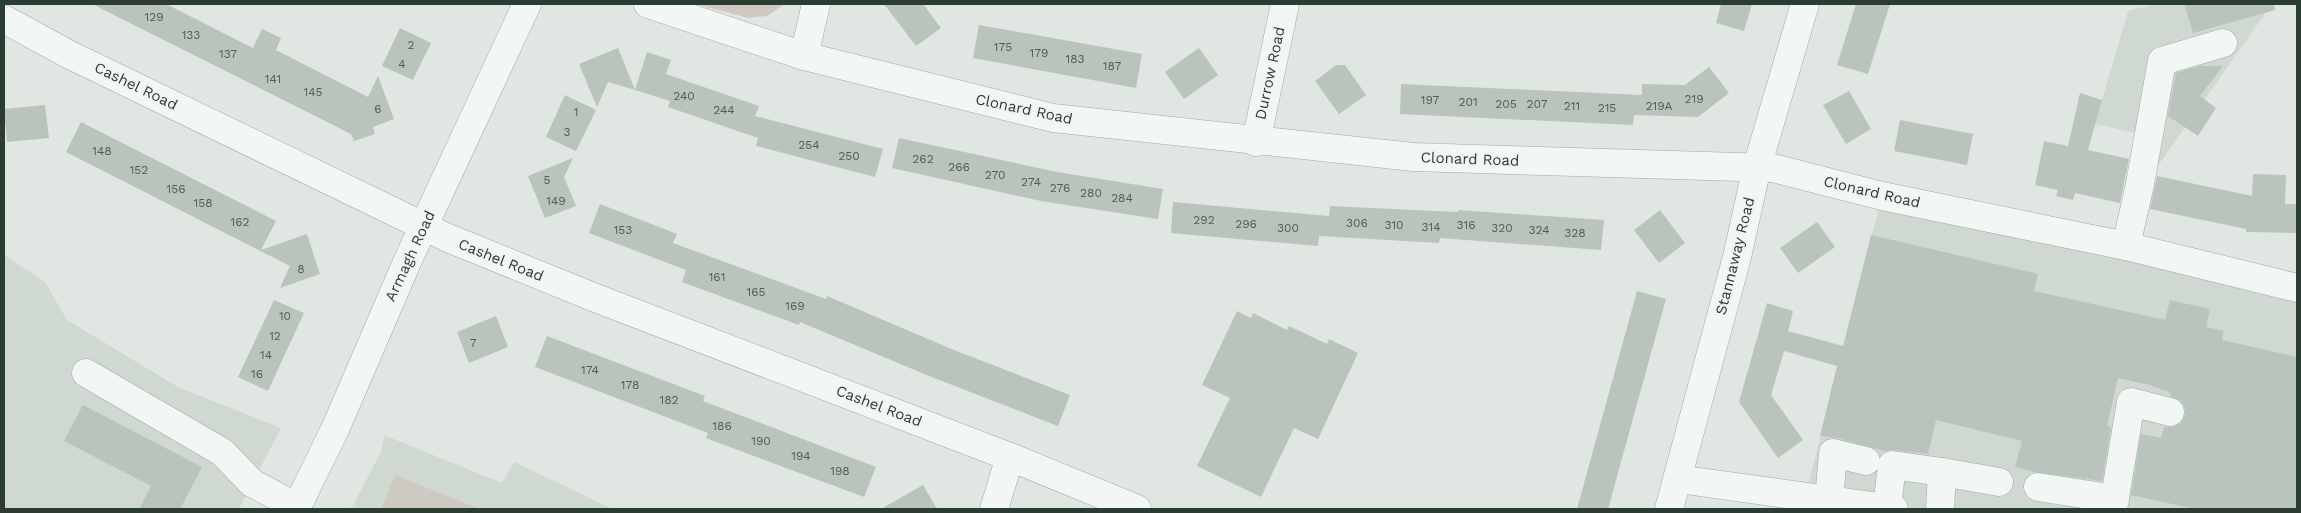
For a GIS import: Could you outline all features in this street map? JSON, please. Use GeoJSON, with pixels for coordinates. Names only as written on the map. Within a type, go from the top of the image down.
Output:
{"type":"FeatureCollection","features":[{"type":"Feature","properties":{"kind":"street","name":"Armagh Road"},"geometry":{"type":"LineString","coordinates":[[296,508],[336,427],[367,352],[527,4]]}},
{"type":"Feature","properties":{"kind":"street","name":"Clonard Road"},"geometry":{"type":"LineString","coordinates":[[648,4],[804,56],[1053,118],[1256,142],[1413,157],[1757,166],[1773,168],[1882,196],[2126,246],[2297,288]]}},
{"type":"Feature","properties":{"kind":"street"},"geometry":{"type":"LineString","coordinates":[[804,56],[816,4]]}},
{"type":"Feature","properties":{"kind":"street","name":"Durrow Road"},"geometry":{"type":"LineString","coordinates":[[1256,142],[1285,4]]}},
{"type":"Feature","properties":{"kind":"street","name":"Stannaway Road"},"geometry":{"type":"LineString","coordinates":[[1669,509],[1737,257],[1757,166],[1805,4]]}},
{"type":"Feature","properties":{"kind":"street","name":"Cashel Road"},"geometry":{"type":"LineString","coordinates":[[6,25],[448,238],[593,298],[1010,457],[1137,509]]}},
{"type":"Feature","properties":{"kind":"street"},"geometry":{"type":"LineString","coordinates":[[2126,246],[2140,184],[2162,61],[2223,42]]}},
{"type":"Feature","properties":{"kind":"street"},"geometry":{"type":"LineString","coordinates":[[86,373],[222,452],[252,483],[296,508]]}},
{"type":"Feature","properties":{"kind":"street"},"geometry":{"type":"LineString","coordinates":[[2038,487],[2114,504],[2131,402],[2170,412]]}},
{"type":"Feature","properties":{"kind":"street"},"geometry":{"type":"LineString","coordinates":[[1829,500],[1834,453],[1866,461]]}},
{"type":"Feature","properties":{"kind":"street"},"geometry":{"type":"LineString","coordinates":[[994,509],[1010,457]]}},
{"type":"Feature","properties":{"kind":"street"},"geometry":{"type":"LineString","coordinates":[[1678,479],[1891,509],[1892,465],[1998,482]]}},
{"type":"Feature","properties":{"kind":"street"},"geometry":{"type":"LineString","coordinates":[[1940,509],[1942,472]]}},
{"type":"Feature","properties":{"kind":"shaded area"},"geometry":{"type":"Polygon","coordinates":[[[696,4],[785,4],[767,16],[748,18],[696,4]]]}},
{"type":"Feature","properties":{"kind":"shaded area"},"geometry":{"type":"Polygon","coordinates":[[[2157,4],[2272,4],[2147,181],[2127,246],[2297,288],[2297,509],[1802,509],[1882,196],[2117,244],[2140,134],[2095,124],[2128,11],[2157,4]]]}},
{"type":"Feature","properties":{"kind":"shaded area"},"geometry":{"type":"Polygon","coordinates":[[[4,255],[45,282],[67,320],[178,387],[281,428],[239,509],[4,509],[4,255]]]}},
{"type":"Feature","properties":{"kind":"shaded area"},"geometry":{"type":"Polygon","coordinates":[[[384,435],[502,483],[514,462],[613,509],[351,509],[381,452],[384,435]]]}},
{"type":"Feature","properties":{"kind":"shaded area"},"geometry":{"type":"Polygon","coordinates":[[[395,475],[480,509],[381,509],[395,475]]]}},
{"type":"Feature","properties":{"kind":"building"},"geometry":{"type":"Polygon","coordinates":[[[92,4],[166,4],[253,48],[262,29],[281,38],[276,50],[368,97],[378,76],[394,119],[373,127],[375,134],[354,141],[351,134],[92,4]]]}},
{"type":"Feature","properties":{"kind":"building"},"geometry":{"type":"Polygon","coordinates":[[[884,4],[923,4],[941,28],[916,46],[884,4]]]}},
{"type":"Feature","properties":{"kind":"building"},"geometry":{"type":"Polygon","coordinates":[[[1721,4],[1752,4],[1744,31],[1716,23],[1721,4]]]}},
{"type":"Feature","properties":{"kind":"building"},"geometry":{"type":"Polygon","coordinates":[[[1856,4],[1890,4],[1868,74],[1837,65],[1856,4]]]}},
{"type":"Feature","properties":{"kind":"building"},"geometry":{"type":"Polygon","coordinates":[[[2184,4],[2274,4],[2275,10],[2193,33],[2184,4]]]}},
{"type":"Feature","properties":{"kind":"building"},"geometry":{"type":"Polygon","coordinates":[[[979,25],[1142,54],[1136,88],[973,58],[979,25]]]}},
{"type":"Feature","properties":{"kind":"building"},"geometry":{"type":"Polygon","coordinates":[[[400,28],[431,43],[413,80],[382,66],[400,28]]]}},
{"type":"Feature","properties":{"kind":"building"},"geometry":{"type":"Polygon","coordinates":[[[618,48],[635,90],[608,82],[597,107],[579,64],[618,48]]]}},
{"type":"Feature","properties":{"kind":"building"},"geometry":{"type":"Polygon","coordinates":[[[1199,48],[1218,75],[1184,99],[1165,72],[1199,48]]]}},
{"type":"Feature","properties":{"kind":"building"},"geometry":{"type":"Polygon","coordinates":[[[647,52],[671,60],[666,74],[759,106],[755,116],[883,149],[875,177],[756,146],[758,138],[668,107],[670,101],[635,90],[647,52]]]}},
{"type":"Feature","properties":{"kind":"building"},"geometry":{"type":"Polygon","coordinates":[[[1336,65],[1345,65],[1366,95],[1339,114],[1315,81],[1336,65]]]}},
{"type":"Feature","properties":{"kind":"building"},"geometry":{"type":"Polygon","coordinates":[[[2200,66],[2223,66],[2200,96],[2216,108],[2198,136],[2168,116],[2176,73],[2200,66]]]}},
{"type":"Feature","properties":{"kind":"building"},"geometry":{"type":"Polygon","coordinates":[[[1709,67],[1729,93],[1698,117],[1634,115],[1633,125],[1400,114],[1401,84],[1642,95],[1642,84],[1685,85],[1709,67]]]}},
{"type":"Feature","properties":{"kind":"building"},"geometry":{"type":"Polygon","coordinates":[[[1849,91],[1871,129],[1846,144],[1823,105],[1849,91]]]}},
{"type":"Feature","properties":{"kind":"building"},"geometry":{"type":"Polygon","coordinates":[[[2080,93],[2102,100],[2088,150],[2129,159],[2120,203],[2075,193],[2073,200],[2056,196],[2058,190],[2035,185],[2044,141],[2068,146],[2080,93]]]}},
{"type":"Feature","properties":{"kind":"building"},"geometry":{"type":"Polygon","coordinates":[[[565,95],[596,110],[576,151],[546,137],[565,95]]]}},
{"type":"Feature","properties":{"kind":"building"},"geometry":{"type":"Polygon","coordinates":[[[45,105],[49,138],[7,142],[4,109],[45,105]]]}},
{"type":"Feature","properties":{"kind":"building"},"geometry":{"type":"Polygon","coordinates":[[[1900,120],[1973,134],[1967,165],[1894,151],[1900,120]]]}},
{"type":"Feature","properties":{"kind":"building"},"geometry":{"type":"Polygon","coordinates":[[[81,122],[276,221],[261,250],[307,234],[320,274],[280,288],[290,266],[66,152],[81,122]]]}},
{"type":"Feature","properties":{"kind":"building"},"geometry":{"type":"Polygon","coordinates":[[[899,138],[1057,172],[1163,189],[1158,219],[1041,201],[892,168],[899,138]]]}},
{"type":"Feature","properties":{"kind":"building"},"geometry":{"type":"Polygon","coordinates":[[[573,158],[564,177],[576,206],[545,218],[528,176],[573,158]]]}},
{"type":"Feature","properties":{"kind":"building"},"geometry":{"type":"Polygon","coordinates":[[[2253,174],[2286,175],[2285,204],[2297,204],[2297,233],[2246,232],[2246,229],[2150,209],[2157,176],[2252,196],[2253,174]]]}},
{"type":"Feature","properties":{"kind":"building"},"geometry":{"type":"Polygon","coordinates":[[[1173,202],[1329,216],[1330,206],[1458,212],[1458,210],[1604,220],[1601,250],[1440,238],[1439,243],[1319,236],[1318,246],[1171,233],[1173,202]]]}},
{"type":"Feature","properties":{"kind":"building"},"geometry":{"type":"Polygon","coordinates":[[[600,204],[677,234],[673,243],[826,299],[827,296],[954,350],[1070,395],[1058,426],[929,376],[800,322],[799,325],[682,282],[686,270],[589,233],[600,204]]]}},
{"type":"Feature","properties":{"kind":"building"},"geometry":{"type":"Polygon","coordinates":[[[1660,210],[1685,243],[1659,263],[1634,230],[1660,210]]]}},
{"type":"Feature","properties":{"kind":"building"},"geometry":{"type":"Polygon","coordinates":[[[1817,222],[1835,247],[1798,273],[1780,248],[1817,222]]]}},
{"type":"Feature","properties":{"kind":"building"},"geometry":{"type":"Polygon","coordinates":[[[1871,235],[2038,274],[2034,291],[2165,320],[2170,300],[2210,309],[2206,327],[2224,331],[2222,340],[2297,357],[2297,509],[2195,509],[2131,495],[2141,434],[2161,438],[2164,427],[2174,427],[2181,423],[2185,415],[2185,408],[2181,401],[2170,396],[2171,393],[2150,385],[2118,378],[2107,426],[2111,427],[2102,481],[2035,472],[2015,467],[2022,441],[1936,420],[1928,454],[1894,450],[1885,451],[1837,438],[1820,436],[1837,366],[1784,351],[1771,395],[1803,440],[1778,458],[1739,402],[1767,303],[1793,311],[1788,331],[1843,346],[1871,235]]]}},
{"type":"Feature","properties":{"kind":"building"},"geometry":{"type":"Polygon","coordinates":[[[1637,291],[1666,299],[1608,509],[1577,509],[1637,291]]]}},
{"type":"Feature","properties":{"kind":"building"},"geometry":{"type":"Polygon","coordinates":[[[274,300],[304,313],[268,391],[238,377],[274,300]]]}},
{"type":"Feature","properties":{"kind":"building"},"geometry":{"type":"Polygon","coordinates":[[[1237,311],[1251,318],[1253,313],[1287,330],[1289,326],[1327,344],[1329,339],[1358,353],[1318,439],[1294,428],[1261,497],[1197,466],[1230,398],[1202,385],[1237,311]]]}},
{"type":"Feature","properties":{"kind":"building"},"geometry":{"type":"Polygon","coordinates":[[[496,316],[508,347],[469,363],[457,332],[496,316]]]}},
{"type":"Feature","properties":{"kind":"building"},"geometry":{"type":"Polygon","coordinates":[[[547,336],[705,396],[703,401],[876,467],[864,497],[706,438],[708,433],[535,367],[547,336]]]}},
{"type":"Feature","properties":{"kind":"building"},"geometry":{"type":"Polygon","coordinates":[[[83,405],[202,467],[180,509],[139,509],[151,486],[64,441],[83,405]]]}},
{"type":"Feature","properties":{"kind":"building"},"geometry":{"type":"Polygon","coordinates":[[[923,485],[937,509],[881,509],[923,485]]]}}]}
